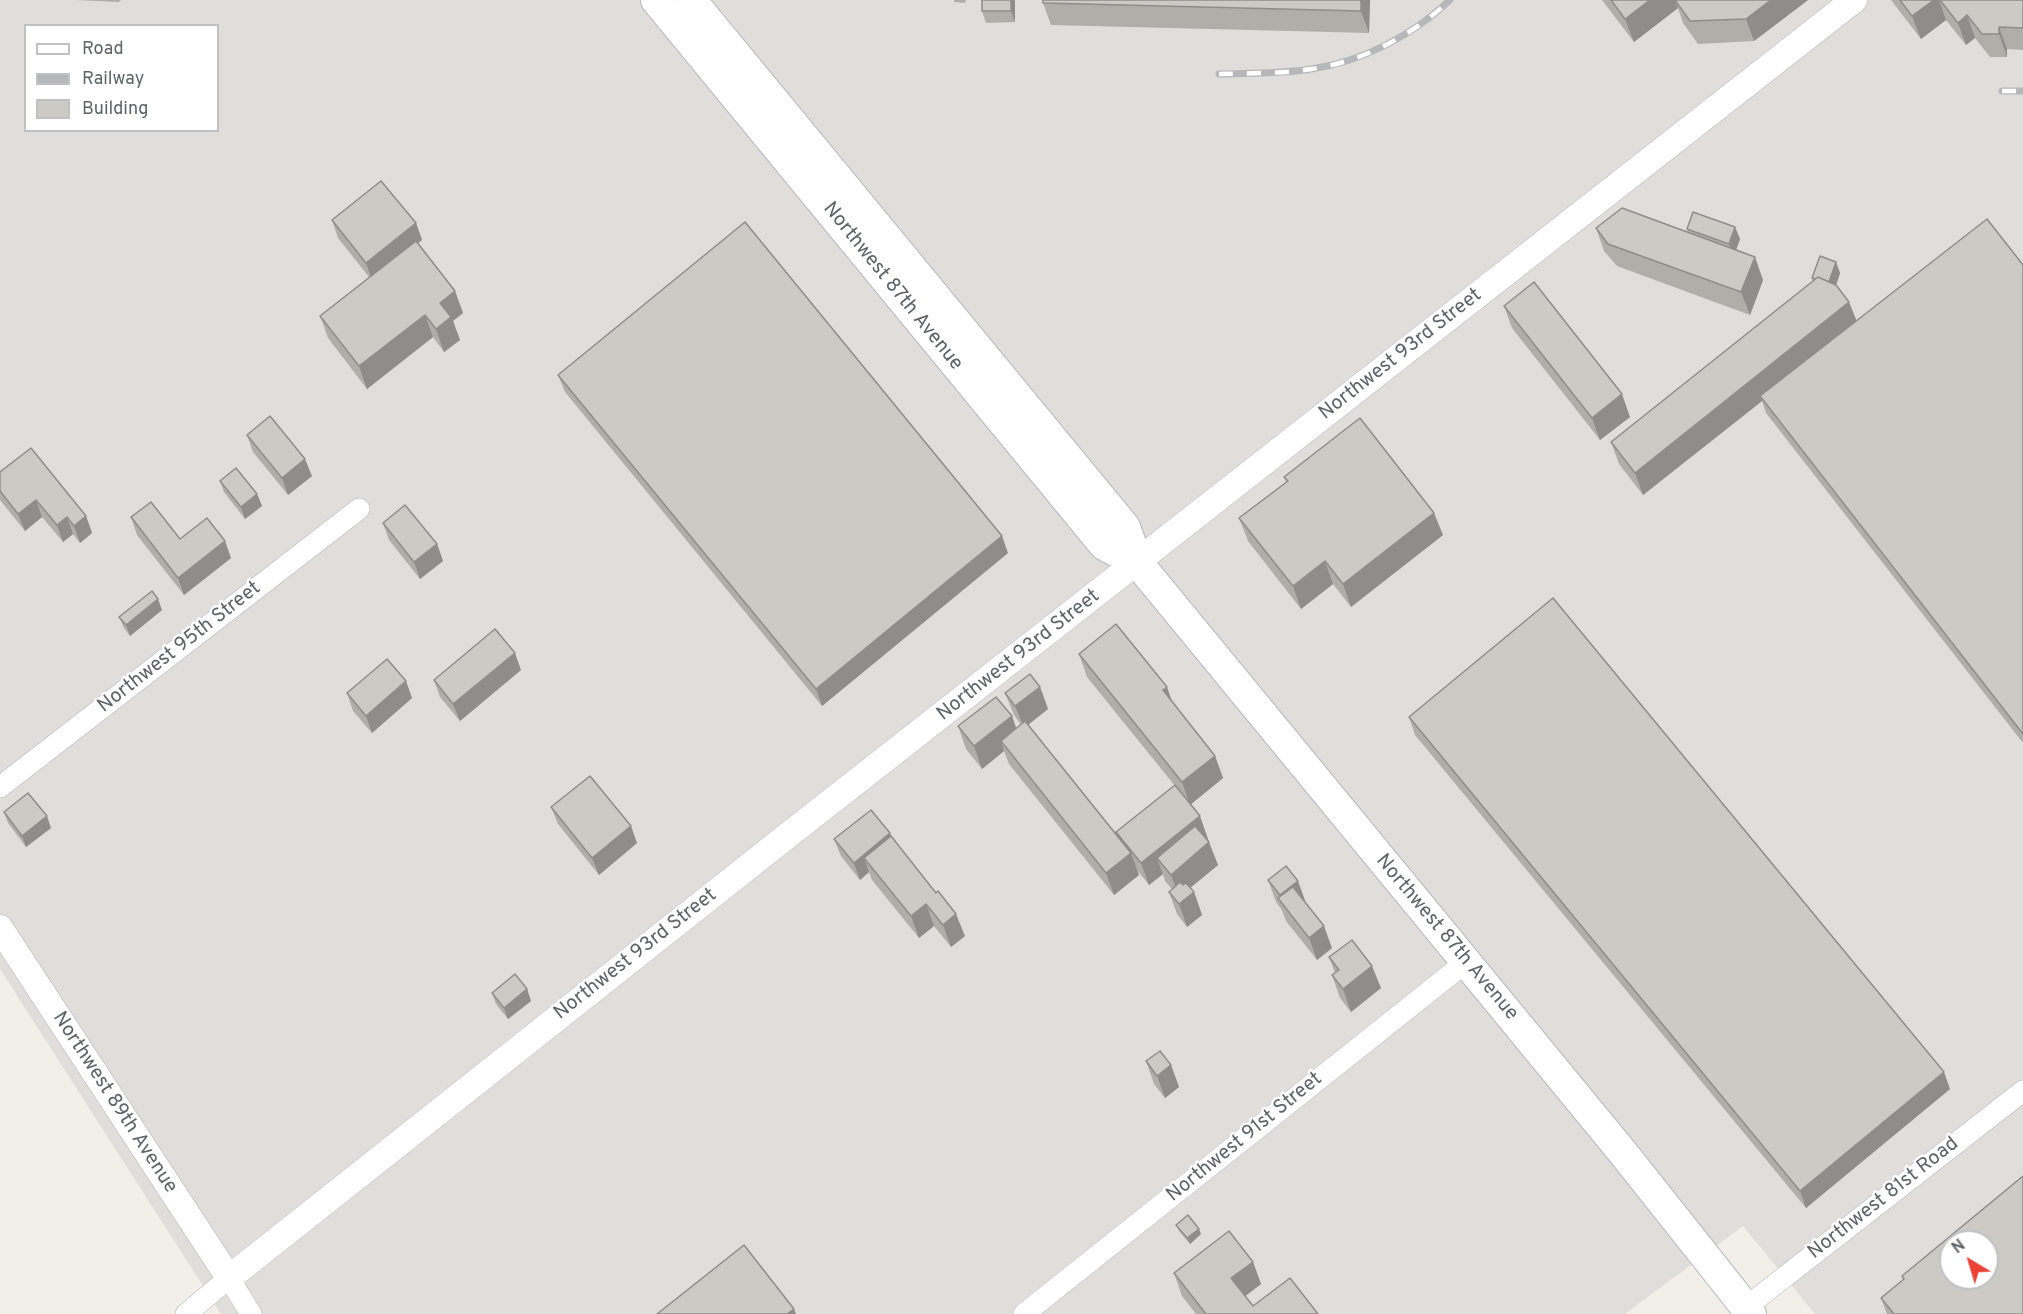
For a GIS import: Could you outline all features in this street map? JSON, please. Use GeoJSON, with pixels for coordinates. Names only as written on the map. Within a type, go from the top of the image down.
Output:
{"type":"FeatureCollection","features":[{"type":"Feature","properties":{"kind":"main road","name":"Northwest 87th Avenue"},"geometry":{"type":"LineString","coordinates":[[656,0],[1104,545],[1138,563]]}},
{"type":"Feature","properties":{"kind":"main road","name":"Northwest 87th Avenue"},"geometry":{"type":"LineString","coordinates":[[691,0],[1125,526],[1138,563],[1624,1154],[1749,1311]]}},
{"type":"Feature","properties":{"kind":"street","name":"Northwest 93rd Street"},"geometry":{"type":"LineString","coordinates":[[186,1314],[778,844],[1854,0]]}},
{"type":"Feature","properties":{"kind":"street","name":"Northwest 95th Street"},"geometry":{"type":"LineString","coordinates":[[0,787],[359,509]]}},
{"type":"Feature","properties":{"kind":"street","name":"Northwest 89th Avenue"},"geometry":{"type":"LineString","coordinates":[[0,928],[229,1278]]}},
{"type":"Feature","properties":{"kind":"street","name":"Northwest 91st Street"},"geometry":{"type":"LineString","coordinates":[[1024,1314],[1466,962]]}},
{"type":"Feature","properties":{"kind":"street","name":"Northwest 81st Road"},"geometry":{"type":"LineString","coordinates":[[1749,1311],[2023,1091]]}},
{"type":"Feature","properties":{"kind":"street"},"geometry":{"type":"LineString","coordinates":[[229,1278],[251,1314]]}},
{"type":"Feature","properties":{"kind":"shaded area"},"geometry":{"type":"Polygon","coordinates":[[[0,0],[2023,0],[2023,1314],[1815,1314],[1743,1226],[1625,1314],[221,1314],[0,969],[0,0]]]}},
{"type":"Feature","properties":{"kind":"building"},"geometry":{"type":"Polygon","coordinates":[[[982,0],[1011,0],[1011,11],[982,11],[982,0]]]}},
{"type":"Feature","properties":{"kind":"building"},"geometry":{"type":"Polygon","coordinates":[[[1043,0],[1361,0],[1361,11],[1043,3],[1043,0]]]}},
{"type":"Feature","properties":{"kind":"building"},"geometry":{"type":"Polygon","coordinates":[[[1611,0],[1650,0],[1625,19],[1611,0]]]}},
{"type":"Feature","properties":{"kind":"building"},"geometry":{"type":"Polygon","coordinates":[[[1675,0],[1771,0],[1746,19],[1690,21],[1675,0]]]}},
{"type":"Feature","properties":{"kind":"building"},"geometry":{"type":"Polygon","coordinates":[[[1900,0],[1934,0],[1912,16],[1900,0]]]}},
{"type":"Feature","properties":{"kind":"building"},"geometry":{"type":"Polygon","coordinates":[[[1940,0],[2023,0],[2023,28],[1999,27],[1999,34],[1982,34],[1967,15],[1958,23],[1940,0]]]}},
{"type":"Feature","properties":{"kind":"building"},"geometry":{"type":"Polygon","coordinates":[[[381,181],[416,223],[366,263],[332,220],[381,181]]]}},
{"type":"Feature","properties":{"kind":"building"},"geometry":{"type":"Polygon","coordinates":[[[1622,208],[1755,257],[1741,292],[1608,244],[1596,228],[1622,208]]]}},
{"type":"Feature","properties":{"kind":"building"},"geometry":{"type":"Polygon","coordinates":[[[1693,212],[1735,227],[1729,244],[1687,229],[1693,212]]]}},
{"type":"Feature","properties":{"kind":"building"},"geometry":{"type":"Polygon","coordinates":[[[1987,219],[2023,265],[2023,734],[1760,396],[1987,219]]]}},
{"type":"Feature","properties":{"kind":"building"},"geometry":{"type":"Polygon","coordinates":[[[745,222],[1002,536],[816,689],[558,375],[745,222]]]}},
{"type":"Feature","properties":{"kind":"building"},"geometry":{"type":"Polygon","coordinates":[[[416,241],[455,291],[440,303],[451,317],[436,329],[425,315],[359,366],[320,316],[416,241]]]}},
{"type":"Feature","properties":{"kind":"building"},"geometry":{"type":"Polygon","coordinates":[[[1820,256],[1836,262],[1829,282],[1818,277],[1812,278],[1820,256]]]}},
{"type":"Feature","properties":{"kind":"building"},"geometry":{"type":"Polygon","coordinates":[[[1818,277],[1836,285],[1849,302],[1635,473],[1611,442],[1818,277]]]}},
{"type":"Feature","properties":{"kind":"building"},"geometry":{"type":"Polygon","coordinates":[[[1534,282],[1622,394],[1592,418],[1504,306],[1534,282]]]}},
{"type":"Feature","properties":{"kind":"building"},"geometry":{"type":"Polygon","coordinates":[[[270,416],[305,459],[282,478],[247,435],[270,416]]]}},
{"type":"Feature","properties":{"kind":"building"},"geometry":{"type":"Polygon","coordinates":[[[1360,418],[1434,513],[1343,584],[1325,561],[1293,586],[1239,518],[1288,481],[1284,477],[1360,418]]]}},
{"type":"Feature","properties":{"kind":"building"},"geometry":{"type":"Polygon","coordinates":[[[31,448],[86,516],[74,526],[67,517],[57,525],[36,500],[18,514],[0,491],[0,472],[31,448]]]}},
{"type":"Feature","properties":{"kind":"building"},"geometry":{"type":"Polygon","coordinates":[[[236,468],[257,494],[241,507],[220,481],[236,468]]]}},
{"type":"Feature","properties":{"kind":"building"},"geometry":{"type":"Polygon","coordinates":[[[151,502],[180,539],[207,518],[225,541],[178,578],[131,517],[151,502]]]}},
{"type":"Feature","properties":{"kind":"building"},"geometry":{"type":"Polygon","coordinates":[[[405,505],[437,544],[414,562],[383,523],[405,505]]]}},
{"type":"Feature","properties":{"kind":"building"},"geometry":{"type":"Polygon","coordinates":[[[152,591],[158,599],[126,625],[119,617],[152,591]]]}},
{"type":"Feature","properties":{"kind":"building"},"geometry":{"type":"Polygon","coordinates":[[[1553,598],[1944,1072],[1800,1191],[1409,717],[1553,598]]]}},
{"type":"Feature","properties":{"kind":"building"},"geometry":{"type":"Polygon","coordinates":[[[1116,624],[1167,687],[1163,690],[1215,756],[1182,782],[1079,654],[1116,624]]]}},
{"type":"Feature","properties":{"kind":"building"},"geometry":{"type":"Polygon","coordinates":[[[495,629],[515,653],[453,704],[434,680],[495,629]]]}},
{"type":"Feature","properties":{"kind":"building"},"geometry":{"type":"Polygon","coordinates":[[[387,659],[406,681],[366,716],[347,693],[387,659]]]}},
{"type":"Feature","properties":{"kind":"building"},"geometry":{"type":"Polygon","coordinates":[[[1030,674],[1040,687],[1015,706],[1005,693],[1030,674]]]}},
{"type":"Feature","properties":{"kind":"building"},"geometry":{"type":"Polygon","coordinates":[[[996,697],[1012,716],[974,746],[958,726],[996,697]]]}},
{"type":"Feature","properties":{"kind":"building"},"geometry":{"type":"Polygon","coordinates":[[[1025,721],[1131,853],[1106,873],[1001,741],[1025,721]]]}},
{"type":"Feature","properties":{"kind":"building"},"geometry":{"type":"Polygon","coordinates":[[[590,776],[631,826],[592,858],[551,807],[590,776]]]}},
{"type":"Feature","properties":{"kind":"building"},"geometry":{"type":"Polygon","coordinates":[[[1175,785],[1200,816],[1141,863],[1116,832],[1175,785]]]}},
{"type":"Feature","properties":{"kind":"building"},"geometry":{"type":"Polygon","coordinates":[[[28,793],[47,816],[22,836],[4,812],[28,793]]]}},
{"type":"Feature","properties":{"kind":"building"},"geometry":{"type":"Polygon","coordinates":[[[871,810],[890,833],[854,863],[834,839],[871,810]]]}},
{"type":"Feature","properties":{"kind":"building"},"geometry":{"type":"Polygon","coordinates":[[[1195,826],[1209,842],[1171,875],[1157,858],[1195,826]]]}},
{"type":"Feature","properties":{"kind":"building"},"geometry":{"type":"Polygon","coordinates":[[[891,836],[936,893],[938,891],[956,914],[943,925],[926,904],[911,916],[864,858],[891,836]]]}},
{"type":"Feature","properties":{"kind":"building"},"geometry":{"type":"Polygon","coordinates":[[[1286,866],[1298,881],[1280,895],[1268,880],[1286,866]]]}},
{"type":"Feature","properties":{"kind":"building"},"geometry":{"type":"Polygon","coordinates":[[[1180,882],[1183,885],[1186,883],[1194,892],[1179,904],[1169,892],[1180,882]]]}},
{"type":"Feature","properties":{"kind":"building"},"geometry":{"type":"Polygon","coordinates":[[[1293,887],[1324,926],[1309,938],[1278,898],[1293,887]]]}},
{"type":"Feature","properties":{"kind":"building"},"geometry":{"type":"Polygon","coordinates":[[[1352,940],[1372,966],[1343,989],[1332,975],[1339,970],[1329,957],[1352,940]]]}},
{"type":"Feature","properties":{"kind":"building"},"geometry":{"type":"Polygon","coordinates":[[[515,974],[527,989],[504,1008],[492,993],[515,974]]]}},
{"type":"Feature","properties":{"kind":"building"},"geometry":{"type":"Polygon","coordinates":[[[1160,1051],[1171,1065],[1157,1076],[1146,1061],[1160,1051]]]}},
{"type":"Feature","properties":{"kind":"building"},"geometry":{"type":"Polygon","coordinates":[[[2023,1176],[2023,1314],[1894,1314],[1881,1298],[1904,1279],[1902,1276],[1939,1245],[1939,1290],[1999,1290],[1999,1230],[1958,1230],[2023,1176]]]}},
{"type":"Feature","properties":{"kind":"building"},"geometry":{"type":"Polygon","coordinates":[[[1188,1215],[1199,1229],[1187,1238],[1176,1225],[1188,1215]]]}},
{"type":"Feature","properties":{"kind":"building"},"geometry":{"type":"Polygon","coordinates":[[[1229,1231],[1253,1262],[1231,1278],[1253,1306],[1290,1278],[1318,1314],[1206,1314],[1174,1273],[1229,1231]]]}},
{"type":"Feature","properties":{"kind":"building"},"geometry":{"type":"Polygon","coordinates":[[[744,1245],[794,1309],[787,1314],[657,1314],[744,1245]]]}},
{"type":"Feature","properties":{"kind":"railway"},"geometry":{"type":"LineString","coordinates":[[1219,74],[1300,71],[1349,60],[1386,45],[1420,25],[1450,0]]}},
{"type":"Feature","properties":{"kind":"railway"},"geometry":{"type":"LineString","coordinates":[[2002,91],[2023,91]]}}]}
